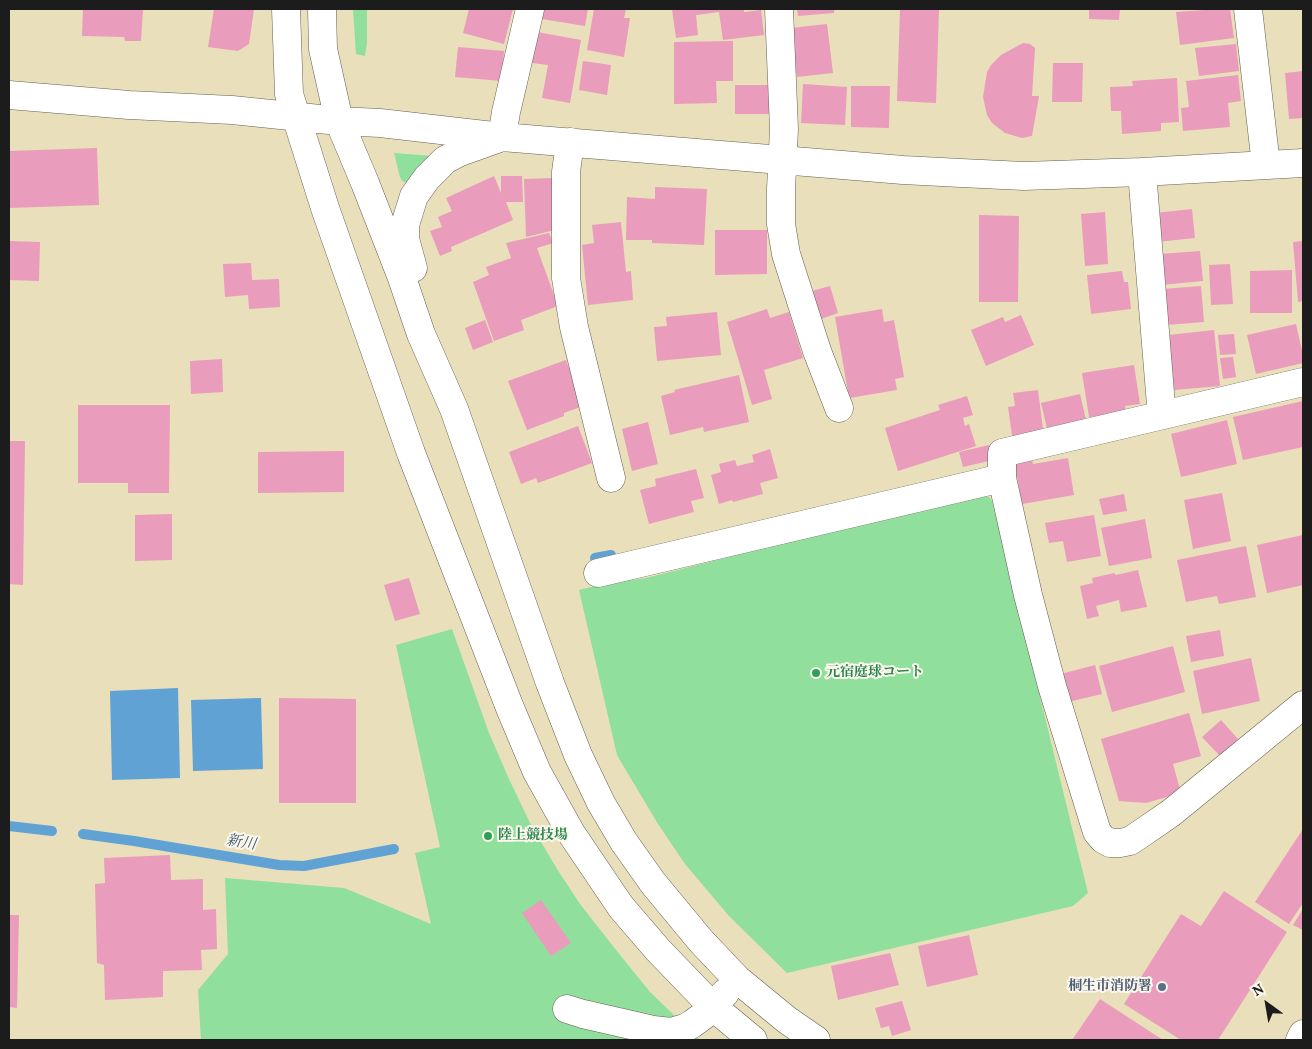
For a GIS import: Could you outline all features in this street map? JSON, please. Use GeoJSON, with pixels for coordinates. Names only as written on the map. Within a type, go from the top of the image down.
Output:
{"type":"FeatureCollection","features":[{"type":"Feature","properties":{"kind":"street"},"geometry":{"type":"LineString","coordinates":[[286,9],[289,94],[325,208],[411,453],[510,708],[537,772],[572,833],[621,907],[658,950],[712,1006],[753,1040]]}},
{"type":"Feature","properties":{"kind":"street"},"geometry":{"type":"LineString","coordinates":[[322,9],[323,49],[338,121],[365,183],[402,278],[421,334],[454,409],[565,724],[601,803],[624,842],[653,883],[701,941],[738,979],[787,1020],[816,1040]]}},
{"type":"Feature","properties":{"kind":"street"},"geometry":{"type":"LineString","coordinates":[[502,137],[530,9]]}},
{"type":"Feature","properties":{"kind":"street"},"geometry":{"type":"LineString","coordinates":[[779,9],[784,129],[781,224],[786,254],[817,351],[839,408]]}},
{"type":"Feature","properties":{"kind":"street"},"geometry":{"type":"LineString","coordinates":[[1248,9],[1266,165]]}},
{"type":"Feature","properties":{"kind":"street"},"geometry":{"type":"LineString","coordinates":[[9,95],[129,105],[232,110],[338,121],[380,123],[502,137],[904,170],[1024,176],[1303,163]]}},
{"type":"Feature","properties":{"kind":"street"},"geometry":{"type":"LineString","coordinates":[[454,409],[434,328],[408,252],[405,239],[405,225],[414,196],[434,169],[445,160],[460,152],[502,137]]}},
{"type":"Feature","properties":{"kind":"street"},"geometry":{"type":"LineString","coordinates":[[570,142],[566,172],[566,278],[574,327],[610,478]]}},
{"type":"Feature","properties":{"kind":"street"},"geometry":{"type":"LineString","coordinates":[[1142,172],[1163,415]]}},
{"type":"Feature","properties":{"kind":"street"},"geometry":{"type":"LineString","coordinates":[[1303,382],[1002,453],[1002,478],[1028,595],[1052,686],[1097,832],[1103,839],[1110,843],[1120,843],[1130,841],[1139,835],[1171,812],[1303,705]]}},
{"type":"Feature","properties":{"kind":"street"},"geometry":{"type":"LineString","coordinates":[[598,573],[1002,478]]}},
{"type":"Feature","properties":{"kind":"street"},"geometry":{"type":"LineString","coordinates":[[567,1009],[653,1030],[671,1032],[685,1028],[712,1006],[738,979]]}},
{"type":"Feature","properties":{"kind":"green space"},"geometry":{"type":"Polygon","coordinates":[[[353,9],[367,9],[365,56],[356,54],[353,9]]]}},
{"type":"Feature","properties":{"kind":"green space"},"geometry":{"type":"Polygon","coordinates":[[[394,153],[433,156],[408,183],[402,181],[400,177],[394,153]]]}},
{"type":"Feature","properties":{"kind":"green space","name":"元宿庭球コート"},"geometry":{"type":"Polygon","coordinates":[[[982,493],[992,501],[1088,893],[1073,906],[787,973],[729,916],[685,864],[658,824],[617,755],[579,590],[631,577],[632,580],[646,578],[982,493]]]}},
{"type":"Feature","properties":{"kind":"green space","name":"陸上競技場"},"geometry":{"type":"Polygon","coordinates":[[[452,629],[489,733],[509,779],[531,825],[557,869],[580,904],[650,992],[700,1040],[201,1040],[198,990],[228,954],[225,878],[344,888],[431,924],[415,853],[440,847],[396,645],[452,629]]]}},
{"type":"Feature","properties":{"kind":"water"},"geometry":{"type":"Polygon","coordinates":[[[178,688],[180,778],[112,780],[110,691],[178,688]]]}},
{"type":"Feature","properties":{"kind":"water"},"geometry":{"type":"Polygon","coordinates":[[[261,698],[263,769],[193,771],[191,700],[261,698]]]}},
{"type":"Feature","properties":{"kind":"building"},"geometry":{"type":"Polygon","coordinates":[[[83,9],[143,9],[141,41],[125,41],[124,37],[82,36],[83,9]]]}},
{"type":"Feature","properties":{"kind":"building"},"geometry":{"type":"Polygon","coordinates":[[[214,9],[254,9],[249,44],[238,51],[208,47],[214,9]]]}},
{"type":"Feature","properties":{"kind":"building"},"geometry":{"type":"Polygon","coordinates":[[[469,9],[513,9],[504,44],[463,33],[469,9]]]}},
{"type":"Feature","properties":{"kind":"building"},"geometry":{"type":"Polygon","coordinates":[[[543,9],[588,9],[585,26],[542,19],[543,9]]]}},
{"type":"Feature","properties":{"kind":"building"},"geometry":{"type":"Polygon","coordinates":[[[594,9],[626,9],[624,18],[630,18],[624,57],[587,50],[594,9]]]}},
{"type":"Feature","properties":{"kind":"building"},"geometry":{"type":"Polygon","coordinates":[[[672,9],[744,9],[744,12],[761,10],[764,35],[723,40],[719,12],[696,15],[698,35],[676,38],[672,9]]]}},
{"type":"Feature","properties":{"kind":"building"},"geometry":{"type":"Polygon","coordinates":[[[797,9],[834,9],[834,13],[798,16],[797,9]]]}},
{"type":"Feature","properties":{"kind":"building"},"geometry":{"type":"Polygon","coordinates":[[[900,9],[939,9],[936,103],[897,101],[900,9]]]}},
{"type":"Feature","properties":{"kind":"building"},"geometry":{"type":"Polygon","coordinates":[[[1089,9],[1120,9],[1119,20],[1089,19],[1089,9]]]}},
{"type":"Feature","properties":{"kind":"building"},"geometry":{"type":"Polygon","coordinates":[[[1230,9],[1234,38],[1180,45],[1176,12],[1230,9]]]}},
{"type":"Feature","properties":{"kind":"building"},"geometry":{"type":"Polygon","coordinates":[[[827,24],[833,73],[797,77],[791,28],[827,24]]]}},
{"type":"Feature","properties":{"kind":"building"},"geometry":{"type":"Polygon","coordinates":[[[537,32],[581,40],[570,103],[542,98],[548,65],[532,63],[537,32]]]}},
{"type":"Feature","properties":{"kind":"building"},"geometry":{"type":"Polygon","coordinates":[[[733,41],[733,81],[716,81],[717,103],[674,104],[674,42],[733,41]]]}},
{"type":"Feature","properties":{"kind":"building"},"geometry":{"type":"Polygon","coordinates":[[[1023,43],[1030,44],[1035,48],[1032,96],[1039,96],[1032,136],[1022,138],[1005,133],[992,123],[987,115],[983,97],[987,72],[991,65],[1001,55],[1023,43]]]}},
{"type":"Feature","properties":{"kind":"building"},"geometry":{"type":"Polygon","coordinates":[[[1236,44],[1239,71],[1199,76],[1195,48],[1236,44]]]}},
{"type":"Feature","properties":{"kind":"building"},"geometry":{"type":"Polygon","coordinates":[[[458,47],[504,51],[502,81],[455,77],[458,47]]]}},
{"type":"Feature","properties":{"kind":"building"},"geometry":{"type":"Polygon","coordinates":[[[583,61],[611,65],[607,95],[579,90],[583,61]]]}},
{"type":"Feature","properties":{"kind":"building"},"geometry":{"type":"Polygon","coordinates":[[[1053,63],[1083,63],[1082,102],[1052,102],[1053,63]]]}},
{"type":"Feature","properties":{"kind":"building"},"geometry":{"type":"Polygon","coordinates":[[[1303,71],[1303,118],[1289,119],[1285,73],[1303,71]]]}},
{"type":"Feature","properties":{"kind":"building"},"geometry":{"type":"Polygon","coordinates":[[[1238,75],[1241,101],[1228,103],[1230,127],[1183,131],[1181,108],[1189,107],[1186,81],[1238,75]]]}},
{"type":"Feature","properties":{"kind":"building"},"geometry":{"type":"Polygon","coordinates":[[[1177,78],[1179,122],[1161,123],[1161,131],[1122,134],[1121,111],[1111,111],[1110,87],[1133,86],[1132,81],[1177,78]]]}},
{"type":"Feature","properties":{"kind":"building"},"geometry":{"type":"Polygon","coordinates":[[[803,84],[847,87],[845,125],[801,123],[803,84]]]}},
{"type":"Feature","properties":{"kind":"building"},"geometry":{"type":"Polygon","coordinates":[[[735,85],[769,85],[769,114],[735,114],[735,85]]]}},
{"type":"Feature","properties":{"kind":"building"},"geometry":{"type":"Polygon","coordinates":[[[851,86],[890,86],[889,128],[851,127],[851,86]]]}},
{"type":"Feature","properties":{"kind":"building"},"geometry":{"type":"Polygon","coordinates":[[[97,148],[99,205],[9,208],[9,151],[97,148]]]}},
{"type":"Feature","properties":{"kind":"building"},"geometry":{"type":"Polygon","coordinates":[[[494,176],[501,193],[501,176],[522,176],[523,202],[506,202],[513,220],[451,247],[452,251],[440,256],[430,231],[442,227],[438,217],[452,211],[446,198],[494,176]]]}},
{"type":"Feature","properties":{"kind":"building"},"geometry":{"type":"Polygon","coordinates":[[[554,178],[555,230],[526,237],[524,179],[554,178]]]}},
{"type":"Feature","properties":{"kind":"building"},"geometry":{"type":"Polygon","coordinates":[[[655,187],[707,189],[704,245],[652,243],[652,240],[626,240],[627,197],[655,199],[655,187]]]}},
{"type":"Feature","properties":{"kind":"building"},"geometry":{"type":"Polygon","coordinates":[[[1192,209],[1195,238],[1157,242],[1155,213],[1192,209]]]}},
{"type":"Feature","properties":{"kind":"building"},"geometry":{"type":"Polygon","coordinates":[[[1105,212],[1108,264],[1085,266],[1081,214],[1105,212]]]}},
{"type":"Feature","properties":{"kind":"building"},"geometry":{"type":"Polygon","coordinates":[[[979,215],[1019,216],[1018,302],[979,302],[979,215]]]}},
{"type":"Feature","properties":{"kind":"building"},"geometry":{"type":"Polygon","coordinates":[[[621,222],[626,272],[631,271],[633,300],[588,305],[582,245],[594,243],[592,225],[621,222]]]}},
{"type":"Feature","properties":{"kind":"building"},"geometry":{"type":"Polygon","coordinates":[[[715,230],[767,230],[767,274],[715,275],[715,230]]]}},
{"type":"Feature","properties":{"kind":"building"},"geometry":{"type":"Polygon","coordinates":[[[549,233],[553,243],[537,248],[558,306],[521,320],[524,330],[494,341],[473,282],[489,275],[486,267],[511,258],[506,243],[549,233]]]}},
{"type":"Feature","properties":{"kind":"building"},"geometry":{"type":"Polygon","coordinates":[[[9,241],[40,242],[39,281],[9,280],[9,241]]]}},
{"type":"Feature","properties":{"kind":"building"},"geometry":{"type":"Polygon","coordinates":[[[1303,241],[1303,301],[1298,302],[1293,242],[1303,241]]]}},
{"type":"Feature","properties":{"kind":"building"},"geometry":{"type":"Polygon","coordinates":[[[1200,251],[1203,281],[1162,285],[1160,254],[1200,251]]]}},
{"type":"Feature","properties":{"kind":"building"},"geometry":{"type":"Polygon","coordinates":[[[251,263],[252,280],[279,279],[280,307],[249,309],[248,295],[225,297],[223,264],[251,263]]]}},
{"type":"Feature","properties":{"kind":"building"},"geometry":{"type":"Polygon","coordinates":[[[1230,264],[1233,304],[1211,305],[1209,265],[1230,264]]]}},
{"type":"Feature","properties":{"kind":"building"},"geometry":{"type":"Polygon","coordinates":[[[1292,270],[1292,313],[1250,313],[1250,271],[1292,270]]]}},
{"type":"Feature","properties":{"kind":"building"},"geometry":{"type":"Polygon","coordinates":[[[1122,271],[1124,282],[1128,282],[1131,309],[1091,314],[1087,275],[1122,271]]]}},
{"type":"Feature","properties":{"kind":"building"},"geometry":{"type":"Polygon","coordinates":[[[830,286],[838,313],[821,319],[812,291],[830,286]]]}},
{"type":"Feature","properties":{"kind":"building"},"geometry":{"type":"Polygon","coordinates":[[[1201,286],[1204,322],[1166,325],[1162,289],[1201,286]]]}},
{"type":"Feature","properties":{"kind":"building"},"geometry":{"type":"Polygon","coordinates":[[[767,309],[770,318],[789,312],[803,358],[764,370],[772,399],[752,405],[727,322],[767,309]]]}},
{"type":"Feature","properties":{"kind":"building"},"geometry":{"type":"Polygon","coordinates":[[[882,309],[884,322],[894,320],[904,377],[895,379],[897,390],[849,398],[835,317],[882,309]]]}},
{"type":"Feature","properties":{"kind":"building"},"geometry":{"type":"Polygon","coordinates":[[[717,312],[721,355],[657,361],[654,327],[667,326],[666,317],[717,312]]]}},
{"type":"Feature","properties":{"kind":"building"},"geometry":{"type":"Polygon","coordinates":[[[1021,315],[1034,345],[986,366],[971,330],[1003,317],[1005,322],[1021,315]]]}},
{"type":"Feature","properties":{"kind":"building"},"geometry":{"type":"Polygon","coordinates":[[[485,320],[493,342],[473,350],[465,328],[485,320]]]}},
{"type":"Feature","properties":{"kind":"building"},"geometry":{"type":"Polygon","coordinates":[[[1296,324],[1303,363],[1256,374],[1247,335],[1296,324]]]}},
{"type":"Feature","properties":{"kind":"building"},"geometry":{"type":"Polygon","coordinates":[[[1214,330],[1220,386],[1174,390],[1168,335],[1214,330]]]}},
{"type":"Feature","properties":{"kind":"building"},"geometry":{"type":"Polygon","coordinates":[[[1234,334],[1236,354],[1220,355],[1218,335],[1234,334]]]}},
{"type":"Feature","properties":{"kind":"building"},"geometry":{"type":"Polygon","coordinates":[[[1233,357],[1236,377],[1223,379],[1220,358],[1233,357]]]}},
{"type":"Feature","properties":{"kind":"building"},"geometry":{"type":"Polygon","coordinates":[[[222,359],[223,392],[191,394],[190,361],[222,359]]]}},
{"type":"Feature","properties":{"kind":"building"},"geometry":{"type":"Polygon","coordinates":[[[566,360],[583,406],[564,413],[564,416],[527,430],[508,381],[566,360]]]}},
{"type":"Feature","properties":{"kind":"building"},"geometry":{"type":"Polygon","coordinates":[[[1134,365],[1140,404],[1125,406],[1126,412],[1089,417],[1082,373],[1134,365]]]}},
{"type":"Feature","properties":{"kind":"building"},"geometry":{"type":"Polygon","coordinates":[[[739,375],[749,422],[704,432],[703,427],[670,435],[661,396],[675,392],[674,390],[739,375]]]}},
{"type":"Feature","properties":{"kind":"building"},"geometry":{"type":"Polygon","coordinates":[[[1038,390],[1044,437],[1013,442],[1008,407],[1015,406],[1013,393],[1038,390]]]}},
{"type":"Feature","properties":{"kind":"building"},"geometry":{"type":"Polygon","coordinates":[[[1080,394],[1087,424],[1048,433],[1041,403],[1080,394]]]}},
{"type":"Feature","properties":{"kind":"building"},"geometry":{"type":"Polygon","coordinates":[[[967,396],[973,415],[963,418],[965,426],[969,424],[976,446],[898,471],[885,428],[940,410],[938,405],[967,396]]]}},
{"type":"Feature","properties":{"kind":"building"},"geometry":{"type":"Polygon","coordinates":[[[1303,401],[1303,447],[1243,460],[1233,417],[1303,401]]]}},
{"type":"Feature","properties":{"kind":"building"},"geometry":{"type":"Polygon","coordinates":[[[78,405],[170,405],[169,493],[128,493],[128,483],[78,483],[78,405]]]}},
{"type":"Feature","properties":{"kind":"building"},"geometry":{"type":"Polygon","coordinates":[[[1227,420],[1237,464],[1181,477],[1171,434],[1227,420]]]}},
{"type":"Feature","properties":{"kind":"building"},"geometry":{"type":"Polygon","coordinates":[[[648,422],[658,464],[632,471],[622,429],[648,422]]]}},
{"type":"Feature","properties":{"kind":"building"},"geometry":{"type":"Polygon","coordinates":[[[578,426],[592,463],[538,483],[536,478],[521,484],[509,452],[578,426]]]}},
{"type":"Feature","properties":{"kind":"building"},"geometry":{"type":"Polygon","coordinates":[[[9,441],[25,441],[23,585],[9,584],[9,441]]]}},
{"type":"Feature","properties":{"kind":"building"},"geometry":{"type":"Polygon","coordinates":[[[989,445],[993,460],[963,467],[959,452],[989,445]]]}},
{"type":"Feature","properties":{"kind":"building"},"geometry":{"type":"Polygon","coordinates":[[[770,449],[778,478],[760,483],[763,494],[719,504],[711,475],[721,472],[719,464],[735,460],[737,466],[754,462],[752,455],[770,449]]]}},
{"type":"Feature","properties":{"kind":"building"},"geometry":{"type":"Polygon","coordinates":[[[344,451],[344,492],[258,493],[258,452],[344,451]]]}},
{"type":"Feature","properties":{"kind":"building"},"geometry":{"type":"Polygon","coordinates":[[[1068,458],[1074,495],[1022,504],[1017,476],[1013,476],[1011,463],[1032,459],[1033,464],[1068,458]]]}},
{"type":"Feature","properties":{"kind":"building"},"geometry":{"type":"Polygon","coordinates":[[[696,469],[704,498],[691,501],[694,512],[649,524],[640,490],[656,486],[655,479],[696,469]]]}},
{"type":"Feature","properties":{"kind":"building"},"geometry":{"type":"Polygon","coordinates":[[[1222,493],[1231,541],[1193,549],[1184,500],[1222,493]]]}},
{"type":"Feature","properties":{"kind":"building"},"geometry":{"type":"Polygon","coordinates":[[[1124,494],[1127,511],[1103,515],[1099,499],[1124,494]]]}},
{"type":"Feature","properties":{"kind":"building"},"geometry":{"type":"Polygon","coordinates":[[[172,514],[172,560],[135,561],[135,515],[172,514]]]}},
{"type":"Feature","properties":{"kind":"building"},"geometry":{"type":"Polygon","coordinates":[[[1094,515],[1101,556],[1067,562],[1063,541],[1049,543],[1045,523],[1094,515]]]}},
{"type":"Feature","properties":{"kind":"building"},"geometry":{"type":"Polygon","coordinates":[[[1145,519],[1152,558],[1109,566],[1101,528],[1145,519]]]}},
{"type":"Feature","properties":{"kind":"building"},"geometry":{"type":"Polygon","coordinates":[[[1303,535],[1303,585],[1267,593],[1257,545],[1303,535]]]}},
{"type":"Feature","properties":{"kind":"building"},"geometry":{"type":"Polygon","coordinates":[[[1246,546],[1256,597],[1219,604],[1217,596],[1186,602],[1177,560],[1246,546]]]}},
{"type":"Feature","properties":{"kind":"building"},"geometry":{"type":"Polygon","coordinates":[[[1138,570],[1147,607],[1121,612],[1119,600],[1096,606],[1099,616],[1087,619],[1080,586],[1093,583],[1092,578],[1138,570]]]}},
{"type":"Feature","properties":{"kind":"building"},"geometry":{"type":"Polygon","coordinates":[[[409,578],[420,614],[395,621],[384,585],[409,578]]]}},
{"type":"Feature","properties":{"kind":"building"},"geometry":{"type":"Polygon","coordinates":[[[1220,630],[1224,656],[1191,662],[1186,636],[1220,630]]]}},
{"type":"Feature","properties":{"kind":"building"},"geometry":{"type":"Polygon","coordinates":[[[1173,646],[1185,692],[1112,712],[1099,666],[1173,646]]]}},
{"type":"Feature","properties":{"kind":"building"},"geometry":{"type":"Polygon","coordinates":[[[1251,658],[1260,701],[1202,714],[1193,671],[1251,658]]]}},
{"type":"Feature","properties":{"kind":"building"},"geometry":{"type":"Polygon","coordinates":[[[1095,665],[1102,694],[1068,702],[1061,674],[1095,665]]]}},
{"type":"Feature","properties":{"kind":"building"},"geometry":{"type":"Polygon","coordinates":[[[279,698],[356,699],[356,803],[279,803],[279,698]]]}},
{"type":"Feature","properties":{"kind":"building"},"geometry":{"type":"Polygon","coordinates":[[[1189,713],[1201,756],[1173,764],[1181,793],[1146,803],[1119,801],[1101,739],[1189,713]]]}},
{"type":"Feature","properties":{"kind":"building"},"geometry":{"type":"Polygon","coordinates":[[[1221,720],[1238,739],[1220,756],[1202,737],[1221,720]]]}},
{"type":"Feature","properties":{"kind":"building"},"geometry":{"type":"Polygon","coordinates":[[[1303,829],[1303,903],[1289,924],[1255,902],[1303,829]]]}},
{"type":"Feature","properties":{"kind":"building"},"geometry":{"type":"Polygon","coordinates":[[[170,855],[171,880],[203,879],[203,910],[216,909],[217,949],[201,950],[202,970],[163,971],[163,997],[105,1000],[104,965],[97,963],[95,884],[105,883],[104,858],[170,855]]]}},
{"type":"Feature","properties":{"kind":"building"},"geometry":{"type":"Polygon","coordinates":[[[1224,891],[1287,932],[1218,1040],[1181,1040],[1124,1004],[1181,914],[1201,926],[1224,891]]]}},
{"type":"Feature","properties":{"kind":"building"},"geometry":{"type":"Polygon","coordinates":[[[541,900],[571,943],[551,956],[522,913],[541,900]]]}},
{"type":"Feature","properties":{"kind":"building"},"geometry":{"type":"Polygon","coordinates":[[[1303,909],[1303,930],[1293,925],[1303,909]]]}},
{"type":"Feature","properties":{"kind":"building"},"geometry":{"type":"Polygon","coordinates":[[[9,915],[19,915],[17,1008],[9,1007],[9,915]]]}},
{"type":"Feature","properties":{"kind":"building"},"geometry":{"type":"Polygon","coordinates":[[[969,935],[978,975],[927,987],[918,946],[969,935]]]}},
{"type":"Feature","properties":{"kind":"building"},"geometry":{"type":"Polygon","coordinates":[[[890,953],[899,985],[838,1000],[831,966],[890,953]]]}},
{"type":"Feature","properties":{"kind":"building"},"geometry":{"type":"Polygon","coordinates":[[[1100,999],[1163,1040],[1072,1040],[1100,999]]]}},
{"type":"Feature","properties":{"kind":"building"},"geometry":{"type":"Polygon","coordinates":[[[902,1001],[911,1030],[892,1036],[889,1026],[881,1028],[875,1008],[902,1001]]]}},
{"type":"Feature","properties":{"kind":"waterway","name":"新川"},"geometry":{"type":"LineString","coordinates":[[595,558],[611,555]]}},
{"type":"Feature","properties":{"kind":"waterway","name":"新川"},"geometry":{"type":"LineString","coordinates":[[9,826],[52,831]]}},
{"type":"Feature","properties":{"kind":"waterway","name":"新川"},"geometry":{"type":"LineString","coordinates":[[83,834],[279,865],[304,866],[394,849]]}},
{"type":"Feature","properties":{"kind":"place","name":"元宿庭球コート"},"geometry":{"type":"Point","coordinates":[816,673]}},
{"type":"Feature","properties":{"kind":"place","name":"陸上競技場"},"geometry":{"type":"Point","coordinates":[488,836]}},
{"type":"Feature","properties":{"kind":"place","name":"桐生市消防署"},"geometry":{"type":"Point","coordinates":[1162,987]}}]}
